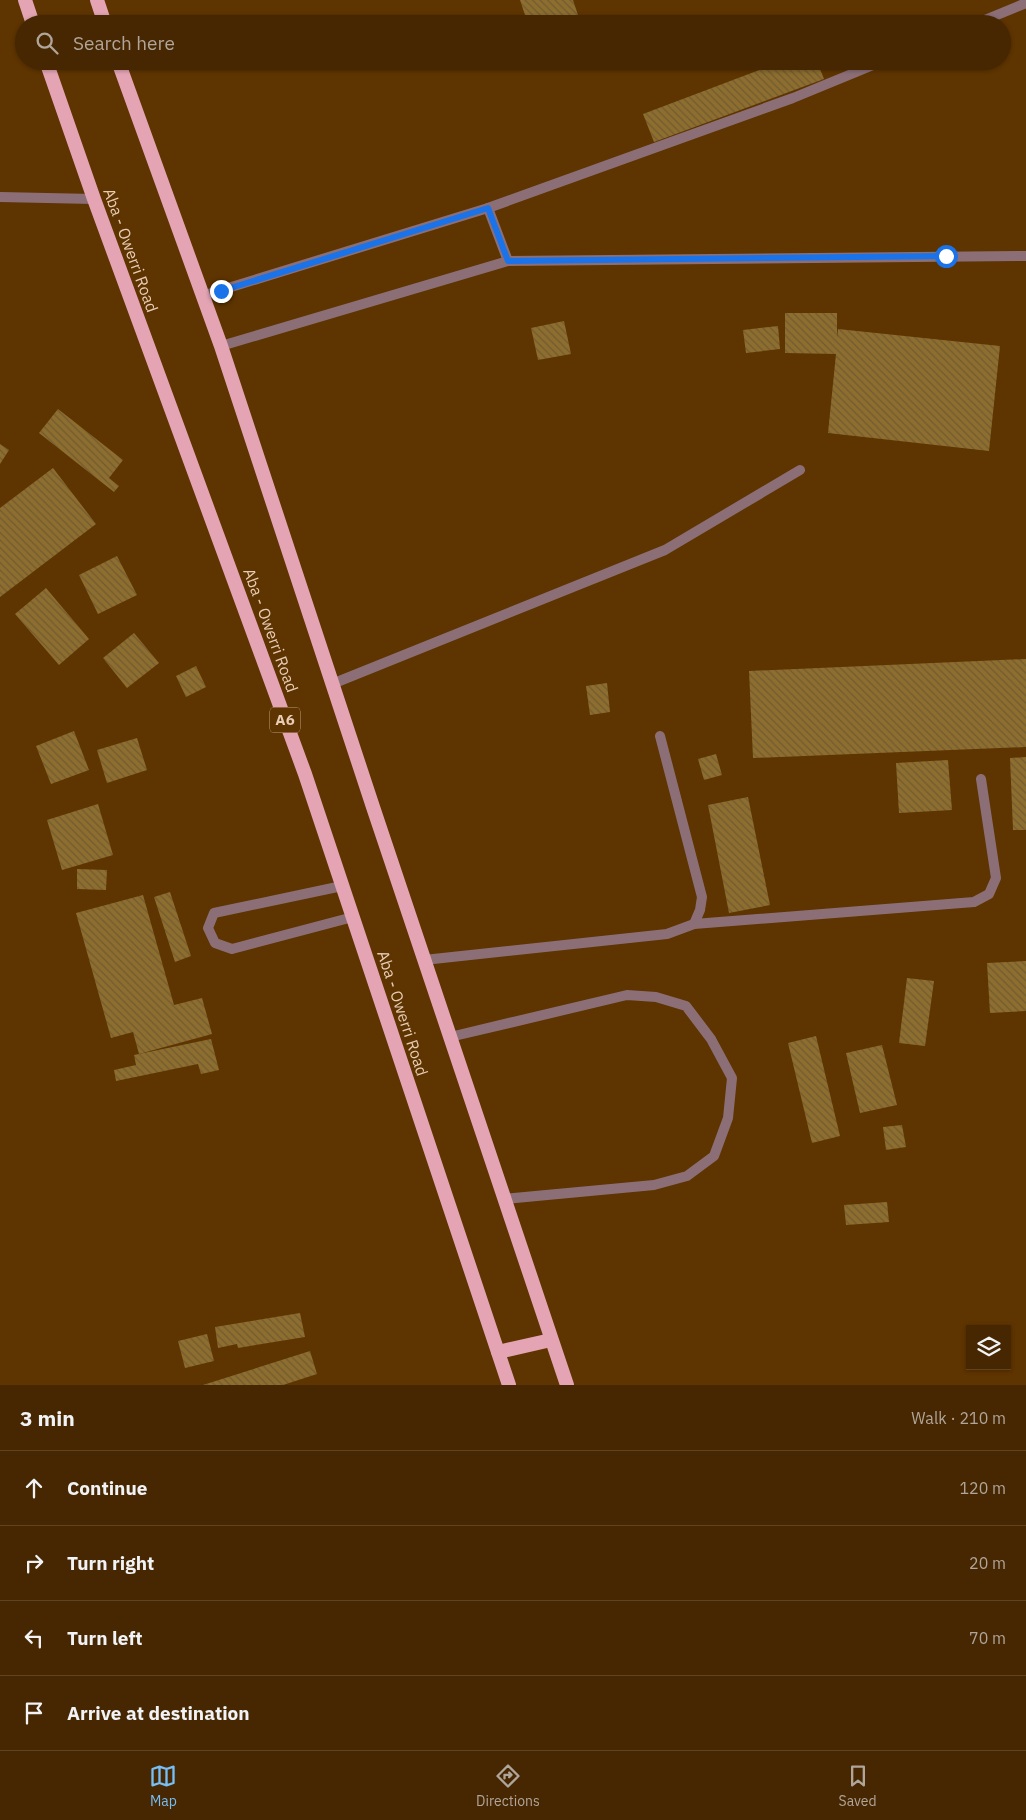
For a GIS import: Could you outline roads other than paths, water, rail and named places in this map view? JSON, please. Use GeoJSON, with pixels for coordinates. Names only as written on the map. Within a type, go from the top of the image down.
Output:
{"type":"FeatureCollection","features":[{"type":"Feature","properties":{"kind":"highway"},"geometry":{"type":"LineString","coordinates":[[25,0],[30,15]]}},
{"type":"Feature","properties":{"kind":"highway"},"geometry":{"type":"LineString","coordinates":[[97,0],[102,15]]}},
{"type":"Feature","properties":{"kind":"highway","name":"Aba - Owerri Road"},"geometry":{"type":"LineString","coordinates":[[49,70],[94,199],[305,774],[509,1385]]}},
{"type":"Feature","properties":{"kind":"highway"},"geometry":{"type":"LineString","coordinates":[[121,70],[221,346],[567,1385]]}},
{"type":"Feature","properties":{"kind":"highway"},"geometry":{"type":"LineString","coordinates":[[498,1352],[551,1340]]}},
{"type":"Feature","properties":{"kind":"street"},"geometry":{"type":"LineString","coordinates":[[997,15],[1026,3]]}},
{"type":"Feature","properties":{"kind":"street"},"geometry":{"type":"LineString","coordinates":[[202,296],[488,208],[793,98],[862,70]]}},
{"type":"Feature","properties":{"kind":"street"},"geometry":{"type":"LineString","coordinates":[[0,197],[94,199]]}},
{"type":"Feature","properties":{"kind":"street"},"geometry":{"type":"LineString","coordinates":[[488,208],[508,261]]}},
{"type":"Feature","properties":{"kind":"street"},"geometry":{"type":"LineString","coordinates":[[221,346],[508,261],[1026,256]]}},
{"type":"Feature","properties":{"kind":"street"},"geometry":{"type":"LineString","coordinates":[[332,684],[665,550],[800,470]]}},
{"type":"Feature","properties":{"kind":"street"},"geometry":{"type":"LineString","coordinates":[[660,736],[702,897],[700,910],[694,924]]}},
{"type":"Feature","properties":{"kind":"street"},"geometry":{"type":"LineString","coordinates":[[424,960],[667,934],[694,924],[974,902],[989,894],[996,878],[981,778]]}},
{"type":"Feature","properties":{"kind":"street"},"geometry":{"type":"LineString","coordinates":[[342,886],[214,913],[208,928],[215,943],[232,948],[353,917]]}},
{"type":"Feature","properties":{"kind":"street"},"geometry":{"type":"LineString","coordinates":[[450,1037],[627,995],[656,997],[686,1006],[711,1039],[732,1078],[728,1118],[714,1156],[687,1176],[654,1185],[504,1199]]}}]}
